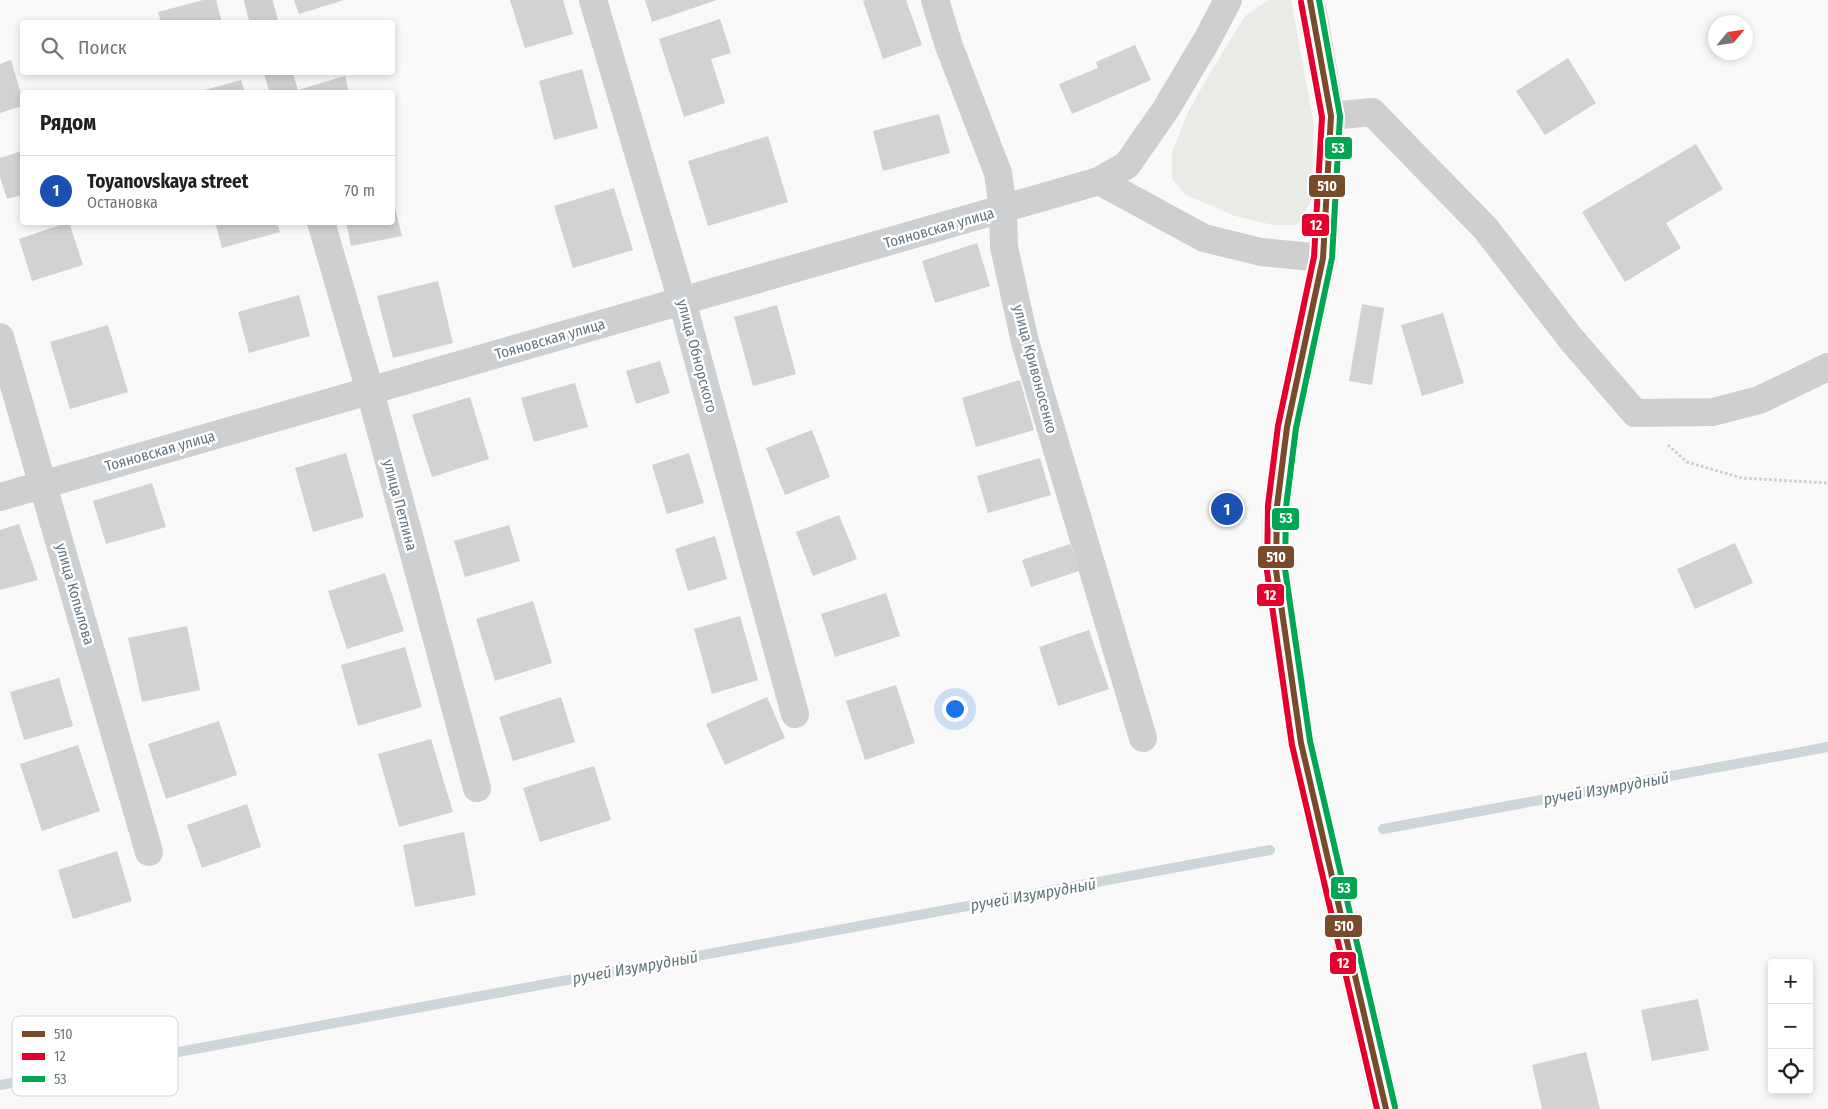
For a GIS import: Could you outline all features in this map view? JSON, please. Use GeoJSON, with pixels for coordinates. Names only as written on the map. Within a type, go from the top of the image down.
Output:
{"type":"FeatureCollection","features":[{"type":"Feature","properties":{"kind":"street"},"geometry":{"type":"LineString","coordinates":[[258,0],[263,20]]}},
{"type":"Feature","properties":{"kind":"street","name":"улица Обнорского"},"geometry":{"type":"LineString","coordinates":[[593,0],[682,301],[795,714]]}},
{"type":"Feature","properties":{"kind":"street","name":"улица Кривоносенко"},"geometry":{"type":"LineString","coordinates":[[935,0],[949,46],[998,173],[1004,210],[1004,247],[1025,342],[1143,738]]}},
{"type":"Feature","properties":{"kind":"street","name":"Тояновская улица"},"geometry":{"type":"LineString","coordinates":[[0,497],[1004,210],[1099,181],[1127,165],[1132,158],[1166,109],[1207,40],[1228,0]]}},
{"type":"Feature","properties":{"kind":"street"},"geometry":{"type":"LineString","coordinates":[[1310,0],[1331,116],[1323,258],[1287,427],[1277,506],[1276,570],[1301,743],[1386,1109]]}},
{"type":"Feature","properties":{"kind":"street"},"geometry":{"type":"LineString","coordinates":[[279,75],[283,90]]}},
{"type":"Feature","properties":{"kind":"street"},"geometry":{"type":"LineString","coordinates":[[1331,116],[1372,112],[1486,229],[1572,339],[1635,413],[1713,412],[1759,400],[1828,367]]}},
{"type":"Feature","properties":{"kind":"street"},"geometry":{"type":"LineString","coordinates":[[1099,181],[1204,238],[1261,252],[1323,258]]}},
{"type":"Feature","properties":{"kind":"street","name":"улица Петлина"},"geometry":{"type":"LineString","coordinates":[[322,225],[370,391],[477,788]]}},
{"type":"Feature","properties":{"kind":"street","name":"улица Копылова"},"geometry":{"type":"LineString","coordinates":[[0,337],[149,852]]}},
{"type":"Feature","properties":{"kind":"path"},"geometry":{"type":"LineString","coordinates":[[1635,413],[1687,462],[1742,478],[1828,483]]}},
{"type":"Feature","properties":{"kind":"shaded area"},"geometry":{"type":"Polygon","coordinates":[[[1269,0],[1291,0],[1314,124],[1311,201],[1297,225],[1273,225],[1235,216],[1186,195],[1172,179],[1172,153],[1188,112],[1245,16],[1269,0]]]}},
{"type":"Feature","properties":{"kind":"building"},"geometry":{"type":"Polygon","coordinates":[[[203,0],[216,0],[221,20],[160,20],[158,12],[203,0]]]}},
{"type":"Feature","properties":{"kind":"building"},"geometry":{"type":"Polygon","coordinates":[[[294,0],[344,0],[299,14],[294,0]]]}},
{"type":"Feature","properties":{"kind":"building"},"geometry":{"type":"Polygon","coordinates":[[[510,0],[563,0],[573,34],[525,48],[510,0]]]}},
{"type":"Feature","properties":{"kind":"building"},"geometry":{"type":"Polygon","coordinates":[[[645,0],[717,0],[652,22],[645,0]]]}},
{"type":"Feature","properties":{"kind":"building"},"geometry":{"type":"Polygon","coordinates":[[[906,0],[922,45],[883,59],[863,1],[906,0]]]}},
{"type":"Feature","properties":{"kind":"building"},"geometry":{"type":"Polygon","coordinates":[[[720,19],[731,53],[711,59],[725,103],[684,117],[659,39],[720,19]]]}},
{"type":"Feature","properties":{"kind":"building"},"geometry":{"type":"Polygon","coordinates":[[[1135,45],[1151,80],[1072,114],[1059,84],[1098,68],[1096,62],[1135,45]]]}},
{"type":"Feature","properties":{"kind":"building"},"geometry":{"type":"Polygon","coordinates":[[[1568,58],[1596,103],[1545,135],[1516,91],[1568,58]]]}},
{"type":"Feature","properties":{"kind":"building"},"geometry":{"type":"Polygon","coordinates":[[[11,60],[20,90],[20,107],[0,113],[0,64],[11,60]]]}},
{"type":"Feature","properties":{"kind":"building"},"geometry":{"type":"Polygon","coordinates":[[[582,69],[598,128],[554,140],[539,81],[582,69]]]}},
{"type":"Feature","properties":{"kind":"building"},"geometry":{"type":"Polygon","coordinates":[[[345,76],[348,90],[298,90],[345,76]]]}},
{"type":"Feature","properties":{"kind":"building"},"geometry":{"type":"Polygon","coordinates":[[[241,80],[244,90],[204,90],[241,80]]]}},
{"type":"Feature","properties":{"kind":"building"},"geometry":{"type":"Polygon","coordinates":[[[939,114],[950,153],[883,171],[873,131],[939,114]]]}},
{"type":"Feature","properties":{"kind":"building"},"geometry":{"type":"Polygon","coordinates":[[[768,136],[788,202],[708,226],[688,161],[768,136]]]}},
{"type":"Feature","properties":{"kind":"building"},"geometry":{"type":"Polygon","coordinates":[[[1696,144],[1723,189],[1666,223],[1681,248],[1625,282],[1582,212],[1696,144]]]}},
{"type":"Feature","properties":{"kind":"building"},"geometry":{"type":"Polygon","coordinates":[[[20,152],[20,196],[7,199],[0,177],[0,158],[20,152]]]}},
{"type":"Feature","properties":{"kind":"building"},"geometry":{"type":"Polygon","coordinates":[[[614,188],[633,250],[573,268],[554,206],[614,188]]]}},
{"type":"Feature","properties":{"kind":"building"},"geometry":{"type":"Polygon","coordinates":[[[395,208],[402,236],[351,246],[347,225],[395,225],[395,208]]]}},
{"type":"Feature","properties":{"kind":"building"},"geometry":{"type":"Polygon","coordinates":[[[60,225],[70,225],[83,265],[32,281],[19,239],[60,225]]]}},
{"type":"Feature","properties":{"kind":"building"},"geometry":{"type":"Polygon","coordinates":[[[216,225],[278,225],[280,232],[222,248],[216,225]]]}},
{"type":"Feature","properties":{"kind":"building"},"geometry":{"type":"Polygon","coordinates":[[[977,243],[990,286],[935,303],[922,261],[977,243]]]}},
{"type":"Feature","properties":{"kind":"building"},"geometry":{"type":"Polygon","coordinates":[[[438,281],[453,343],[393,358],[377,296],[438,281]]]}},
{"type":"Feature","properties":{"kind":"building"},"geometry":{"type":"Polygon","coordinates":[[[299,295],[310,336],[249,353],[238,312],[299,295]]]}},
{"type":"Feature","properties":{"kind":"building"},"geometry":{"type":"Polygon","coordinates":[[[1362,304],[1384,308],[1372,385],[1349,381],[1362,304]]]}},
{"type":"Feature","properties":{"kind":"building"},"geometry":{"type":"Polygon","coordinates":[[[777,305],[796,374],[753,386],[734,317],[777,305]]]}},
{"type":"Feature","properties":{"kind":"building"},"geometry":{"type":"Polygon","coordinates":[[[1443,313],[1464,383],[1422,396],[1401,325],[1443,313]]]}},
{"type":"Feature","properties":{"kind":"building"},"geometry":{"type":"Polygon","coordinates":[[[108,325],[128,392],[70,409],[50,342],[108,325]]]}},
{"type":"Feature","properties":{"kind":"building"},"geometry":{"type":"Polygon","coordinates":[[[660,361],[670,393],[636,404],[626,371],[660,361]]]}},
{"type":"Feature","properties":{"kind":"building"},"geometry":{"type":"Polygon","coordinates":[[[1020,380],[1034,430],[976,447],[962,398],[1020,380]]]}},
{"type":"Feature","properties":{"kind":"building"},"geometry":{"type":"Polygon","coordinates":[[[575,383],[588,427],[534,442],[521,398],[575,383]]]}},
{"type":"Feature","properties":{"kind":"building"},"geometry":{"type":"Polygon","coordinates":[[[470,397],[489,459],[432,477],[412,415],[470,397]]]}},
{"type":"Feature","properties":{"kind":"building"},"geometry":{"type":"Polygon","coordinates":[[[812,430],[830,477],[785,495],[766,448],[812,430]]]}},
{"type":"Feature","properties":{"kind":"building"},"geometry":{"type":"Polygon","coordinates":[[[346,453],[364,517],[313,532],[295,468],[346,453]]]}},
{"type":"Feature","properties":{"kind":"building"},"geometry":{"type":"Polygon","coordinates":[[[689,453],[704,503],[667,514],[652,465],[689,453]]]}},
{"type":"Feature","properties":{"kind":"building"},"geometry":{"type":"Polygon","coordinates":[[[1040,458],[1051,495],[988,513],[977,476],[1040,458]]]}},
{"type":"Feature","properties":{"kind":"building"},"geometry":{"type":"Polygon","coordinates":[[[152,483],[166,527],[106,544],[93,501],[152,483]]]}},
{"type":"Feature","properties":{"kind":"building"},"geometry":{"type":"Polygon","coordinates":[[[839,515],[857,559],[813,576],[796,532],[839,515]]]}},
{"type":"Feature","properties":{"kind":"building"},"geometry":{"type":"Polygon","coordinates":[[[19,524],[38,580],[0,590],[0,530],[19,524]]]}},
{"type":"Feature","properties":{"kind":"building"},"geometry":{"type":"Polygon","coordinates":[[[509,525],[520,561],[465,577],[454,541],[509,525]]]}},
{"type":"Feature","properties":{"kind":"building"},"geometry":{"type":"Polygon","coordinates":[[[715,536],[727,579],[688,591],[675,549],[715,536]]]}},
{"type":"Feature","properties":{"kind":"building"},"geometry":{"type":"Polygon","coordinates":[[[1735,543],[1753,583],[1695,609],[1677,569],[1735,543]]]}},
{"type":"Feature","properties":{"kind":"building"},"geometry":{"type":"Polygon","coordinates":[[[1070,544],[1079,571],[1031,587],[1022,560],[1070,544]]]}},
{"type":"Feature","properties":{"kind":"building"},"geometry":{"type":"Polygon","coordinates":[[[385,573],[404,631],[347,649],[328,591],[385,573]]]}},
{"type":"Feature","properties":{"kind":"building"},"geometry":{"type":"Polygon","coordinates":[[[886,593],[900,636],[835,657],[821,614],[886,593]]]}},
{"type":"Feature","properties":{"kind":"building"},"geometry":{"type":"Polygon","coordinates":[[[533,601],[552,663],[495,681],[476,619],[533,601]]]}},
{"type":"Feature","properties":{"kind":"building"},"geometry":{"type":"Polygon","coordinates":[[[740,616],[758,680],[712,694],[694,629],[740,616]]]}},
{"type":"Feature","properties":{"kind":"building"},"geometry":{"type":"Polygon","coordinates":[[[187,626],[200,690],[142,702],[128,638],[187,626]]]}},
{"type":"Feature","properties":{"kind":"building"},"geometry":{"type":"Polygon","coordinates":[[[1089,630],[1109,689],[1058,706],[1039,647],[1089,630]]]}},
{"type":"Feature","properties":{"kind":"building"},"geometry":{"type":"Polygon","coordinates":[[[405,647],[422,707],[358,726],[341,665],[405,647]]]}},
{"type":"Feature","properties":{"kind":"building"},"geometry":{"type":"Polygon","coordinates":[[[59,678],[73,726],[24,740],[10,692],[59,678]]]}},
{"type":"Feature","properties":{"kind":"building"},"geometry":{"type":"Polygon","coordinates":[[[896,685],[915,743],[865,760],[846,701],[896,685]]]}},
{"type":"Feature","properties":{"kind":"building"},"geometry":{"type":"Polygon","coordinates":[[[561,697],[575,742],[513,761],[499,717],[561,697]]]}},
{"type":"Feature","properties":{"kind":"building"},"geometry":{"type":"Polygon","coordinates":[[[767,697],[785,738],[725,765],[706,724],[767,697]]]}},
{"type":"Feature","properties":{"kind":"building"},"geometry":{"type":"Polygon","coordinates":[[[219,721],[237,775],[166,799],[148,744],[219,721]]]}},
{"type":"Feature","properties":{"kind":"building"},"geometry":{"type":"Polygon","coordinates":[[[431,739],[453,812],[399,827],[378,754],[431,739]]]}},
{"type":"Feature","properties":{"kind":"building"},"geometry":{"type":"Polygon","coordinates":[[[78,745],[100,811],[42,831],[20,764],[78,745]]]}},
{"type":"Feature","properties":{"kind":"building"},"geometry":{"type":"Polygon","coordinates":[[[594,766],[611,820],[540,842],[523,788],[594,766]]]}},
{"type":"Feature","properties":{"kind":"building"},"geometry":{"type":"Polygon","coordinates":[[[247,804],[261,847],[202,868],[187,825],[247,804]]]}},
{"type":"Feature","properties":{"kind":"building"},"geometry":{"type":"Polygon","coordinates":[[[464,832],[476,895],[415,907],[403,845],[464,832]]]}},
{"type":"Feature","properties":{"kind":"building"},"geometry":{"type":"Polygon","coordinates":[[[117,851],[132,901],[73,919],[58,870],[117,851]]]}},
{"type":"Feature","properties":{"kind":"building"},"geometry":{"type":"Polygon","coordinates":[[[1698,999],[1709,1050],[1652,1061],[1641,1010],[1698,999]]]}},
{"type":"Feature","properties":{"kind":"building"},"geometry":{"type":"Polygon","coordinates":[[[1586,1052],[1600,1109],[1542,1109],[1532,1065],[1586,1052]]]}},
{"type":"Feature","properties":{"kind":"waterway","name":"ручей Изумрудный"},"geometry":{"type":"LineString","coordinates":[[1383,829],[1828,747]]}},
{"type":"Feature","properties":{"kind":"waterway","name":"ручей Изумрудный"},"geometry":{"type":"LineString","coordinates":[[178,1052],[1270,850]]}},
{"type":"Feature","properties":{"kind":"waterway","name":"ручей Изумрудный"},"geometry":{"type":"LineString","coordinates":[[0,1085],[12,1083]]}},
{"type":"Feature","properties":{"kind":"transit line","name":"510"},"geometry":{"type":"LineString","coordinates":[[1310,0],[1331,116],[1323,258],[1287,427],[1277,506],[1276,570],[1301,743],[1386,1109]]}},
{"type":"Feature","properties":{"kind":"transit line","name":"53"},"geometry":{"type":"LineString","coordinates":[[1319,0],[1340,116],[1332,258],[1296,428],[1286,507],[1285,569],[1310,741],[1395,1107]]}},
{"type":"Feature","properties":{"kind":"transit line","name":"12"},"geometry":{"type":"LineString","coordinates":[[1301,2],[1322,117],[1314,257],[1278,426],[1268,505],[1267,571],[1292,745],[1377,1109]]}},
{"type":"Feature","properties":{"kind":"place","name":"Toyanovskaya street"},"geometry":{"type":"Point","coordinates":[1227,509]}}]}
